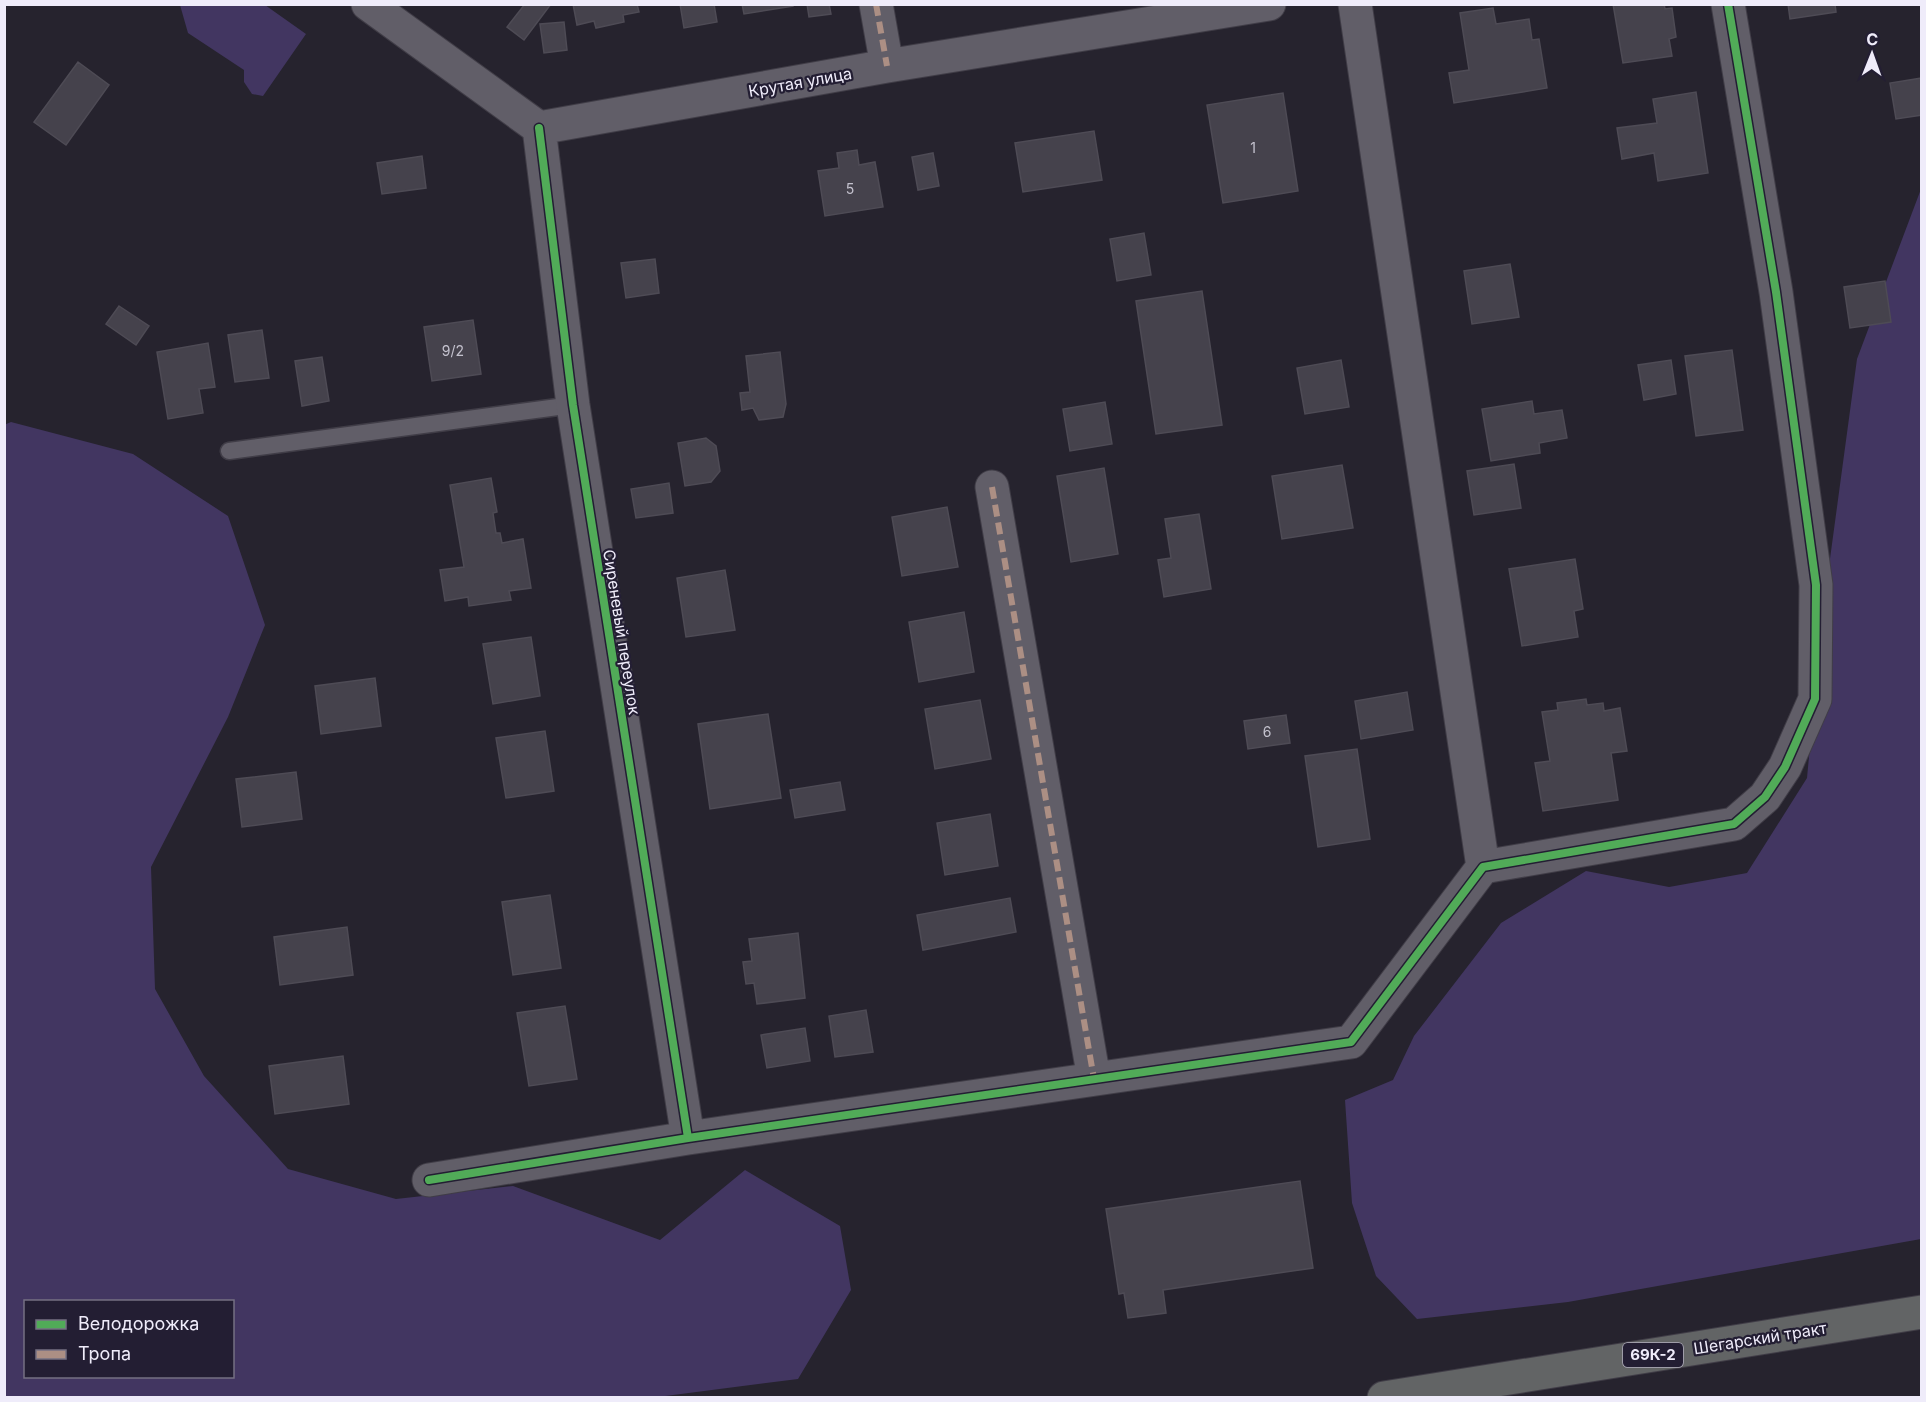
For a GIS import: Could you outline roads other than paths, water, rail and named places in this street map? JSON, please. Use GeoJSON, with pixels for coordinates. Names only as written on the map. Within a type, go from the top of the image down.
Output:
{"type":"FeatureCollection","features":[{"type":"Feature","properties":{"kind":"main road","name":"Шегарский тракт"},"geometry":{"type":"LineString","coordinates":[[1384,1398],[1922,1312]]}},
{"type":"Feature","properties":{"kind":"street"},"geometry":{"type":"LineString","coordinates":[[368,4],[539,128]]}},
{"type":"Feature","properties":{"kind":"street"},"geometry":{"type":"LineString","coordinates":[[876,4],[887,66]]}},
{"type":"Feature","properties":{"kind":"street","name":"Крутая улица"},"geometry":{"type":"LineString","coordinates":[[539,128],[887,66],[1269,4]]}},
{"type":"Feature","properties":{"kind":"street"},"geometry":{"type":"LineString","coordinates":[[1355,4],[1482,867]]}},
{"type":"Feature","properties":{"kind":"street"},"geometry":{"type":"LineString","coordinates":[[429,1180],[688,1138],[1351,1042],[1482,867],[1734,824],[1765,797],[1785,767],[1815,699],[1816,585],[1776,292],[1728,4]]}},
{"type":"Feature","properties":{"kind":"street","name":"Сиреневый переулок"},"geometry":{"type":"LineString","coordinates":[[539,128],[573,405],[688,1138]]}},
{"type":"Feature","properties":{"kind":"street"},"geometry":{"type":"LineString","coordinates":[[992,487],[1094,1079]]}},
{"type":"Feature","properties":{"kind":"lane"},"geometry":{"type":"LineString","coordinates":[[229,451],[573,405]]}}]}
